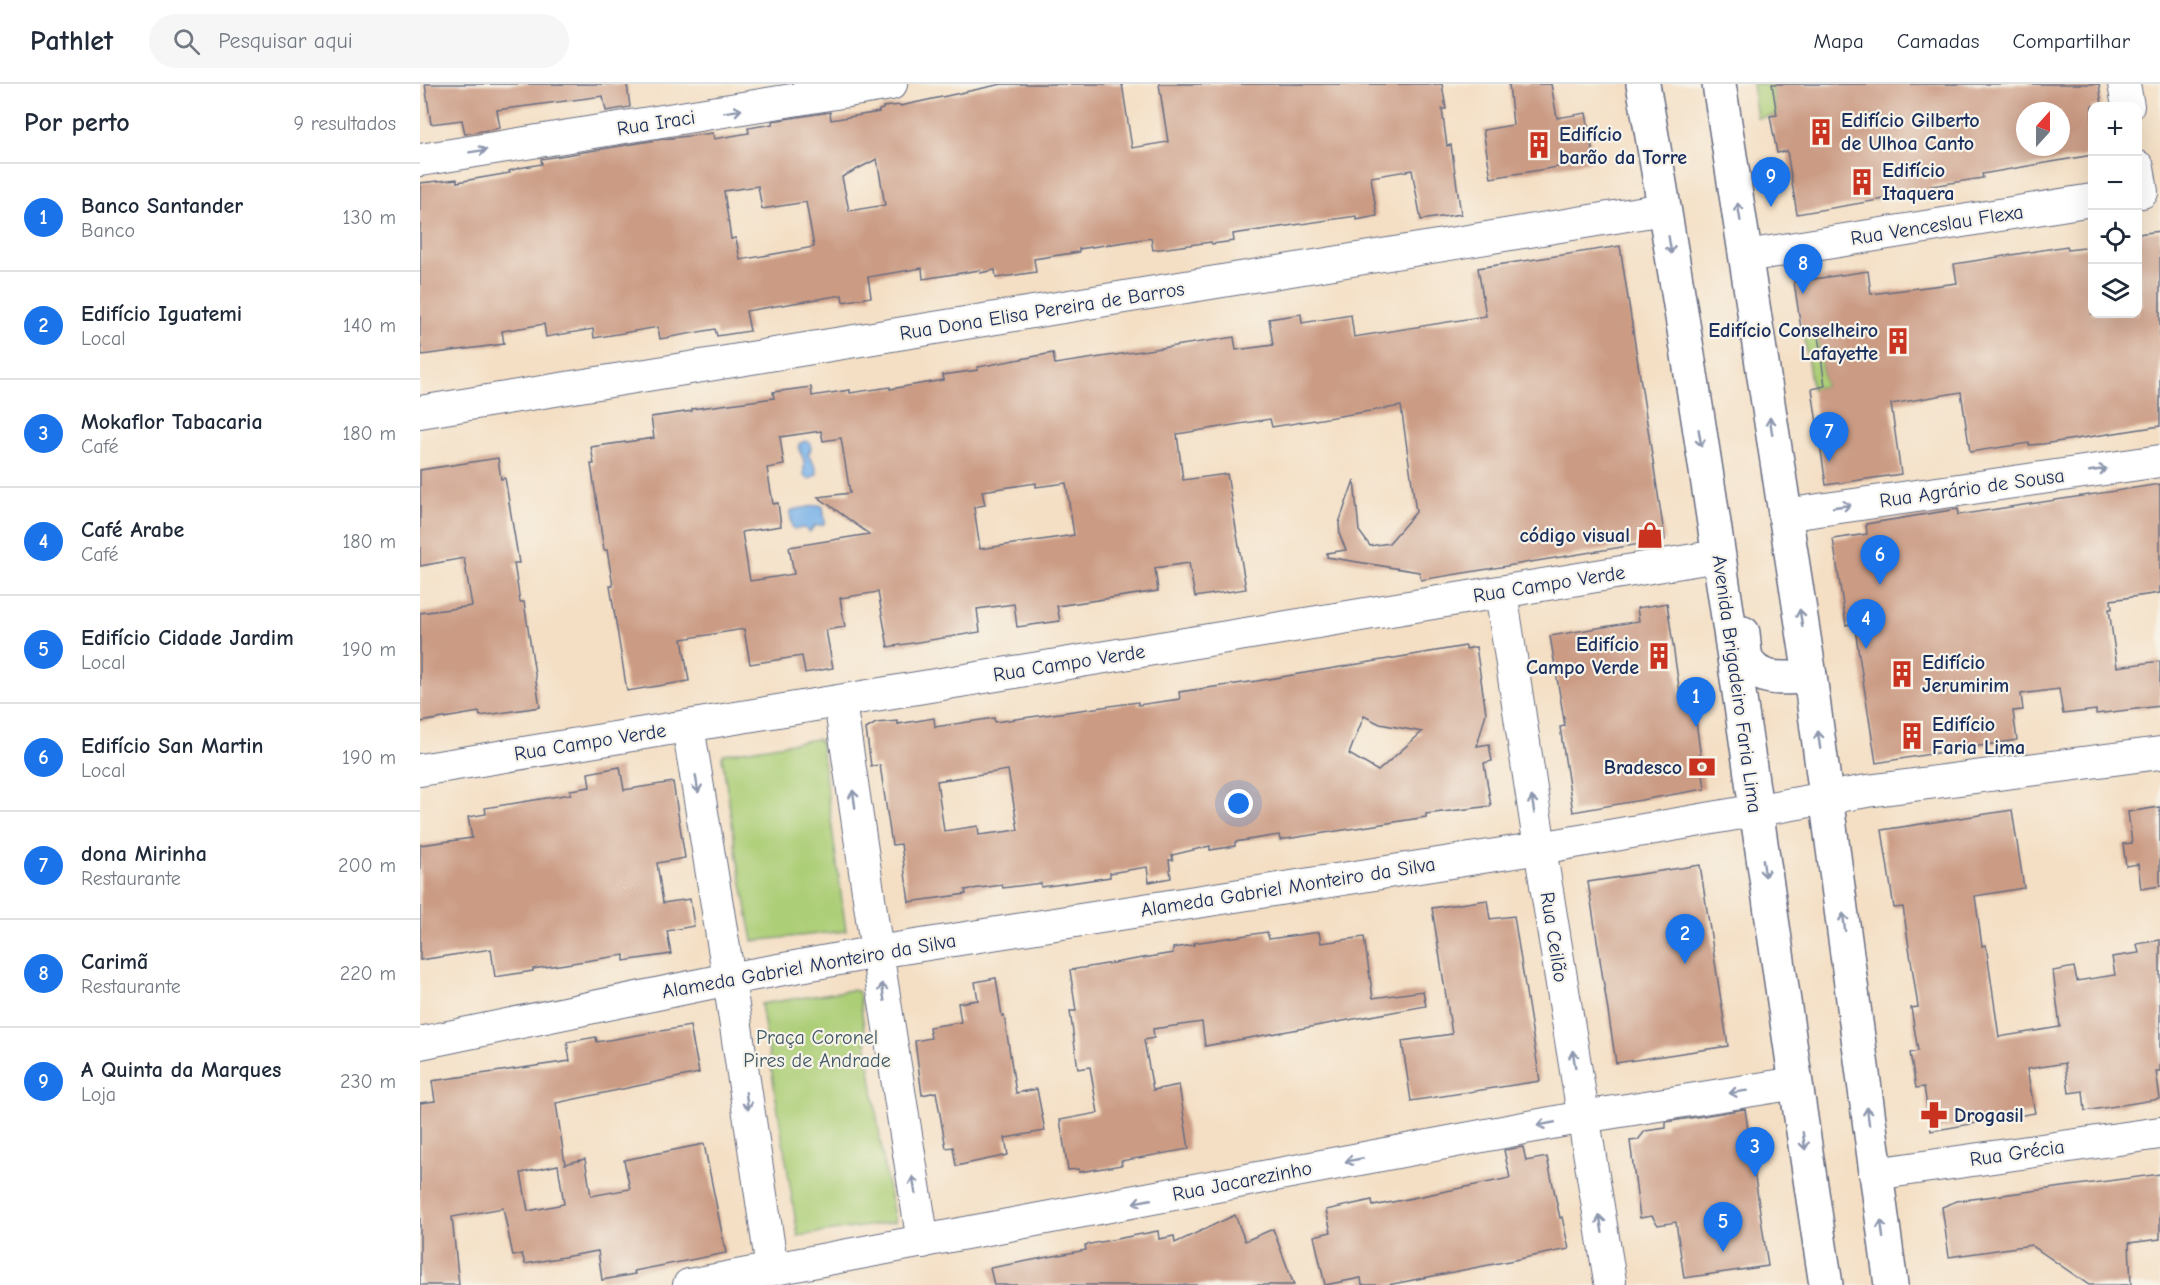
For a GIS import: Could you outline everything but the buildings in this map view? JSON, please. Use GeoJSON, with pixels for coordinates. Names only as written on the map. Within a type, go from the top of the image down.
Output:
{"type":"FeatureCollection","features":[{"type":"Feature","properties":{"kind":"highway","name":"Avenida Brigadeiro Faria Lima"},"geometry":{"type":"LineString","coordinates":[[1643,84],[1718,556],[1826,1285]]}},
{"type":"Feature","properties":{"kind":"highway"},"geometry":{"type":"LineString","coordinates":[[1719,84],[1810,676],[1891,1285]]}},
{"type":"Feature","properties":{"kind":"highway"},"geometry":{"type":"LineString","coordinates":[[1726,611],[1742,625],[1747,658],[1753,669],[1761,674],[1785,679],[1810,676]]}},
{"type":"Feature","properties":{"kind":"street","name":"Rua Iraci"},"geometry":{"type":"LineString","coordinates":[[420,160],[891,84]]}},
{"type":"Feature","properties":{"kind":"street"},"geometry":{"type":"LineString","coordinates":[[2124,84],[2127,102]]}},
{"type":"Feature","properties":{"kind":"street","name":"Rua Venceslau Flexa"},"geometry":{"type":"LineString","coordinates":[[1746,256],[2088,201]]}},
{"type":"Feature","properties":{"kind":"street","name":"Rua Dona Elisa Pereira de Barros"},"geometry":{"type":"LineString","coordinates":[[420,412],[1664,209]]}},
{"type":"Feature","properties":{"kind":"street","name":"Rua Agrário de Sousa"},"geometry":{"type":"LineString","coordinates":[[1784,515],[2160,461]]}},
{"type":"Feature","properties":{"kind":"street","name":"Rua Campo Verde"},"geometry":{"type":"LineString","coordinates":[[420,770],[1718,556]]}},
{"type":"Feature","properties":{"kind":"street","name":"Rua Ceilão"},"geometry":{"type":"LineString","coordinates":[[1501,592],[1610,1281]]}},
{"type":"Feature","properties":{"kind":"street"},"geometry":{"type":"LineString","coordinates":[[840,702],[923,1242]]}},
{"type":"Feature","properties":{"kind":"street"},"geometry":{"type":"LineString","coordinates":[[688,726],[729,979],[772,1269]]}},
{"type":"Feature","properties":{"kind":"street","name":"Alameda Gabriel Monteiro da Silva"},"geometry":{"type":"LineString","coordinates":[[420,1043],[729,979],[877,952],[1540,848],[1867,791],[2160,753]]}},
{"type":"Feature","properties":{"kind":"street","name":"Rua Jacarezinho"},"geometry":{"type":"LineString","coordinates":[[689,1285],[1583,1117],[1796,1083]]}},
{"type":"Feature","properties":{"kind":"street","name":"Rua Grécia"},"geometry":{"type":"LineString","coordinates":[[1875,1174],[2160,1133]]}},
{"type":"Feature","properties":{"kind":"green space"},"geometry":{"type":"Polygon","coordinates":[[[1752,84],[1772,84],[1777,115],[1757,118],[1752,84]]]}},
{"type":"Feature","properties":{"kind":"green space"},"geometry":{"type":"Polygon","coordinates":[[[1816,326],[1825,386],[1812,389],[1803,328],[1816,326]]]}},
{"type":"Feature","properties":{"kind":"green space"},"geometry":{"type":"Polygon","coordinates":[[[817,739],[821,745],[846,931],[753,941],[738,863],[722,757],[724,754],[817,739]]]}},
{"type":"Feature","properties":{"kind":"green space","name":"Praça Coronel Pires de Andrade"},"geometry":{"type":"Polygon","coordinates":[[[851,990],[859,993],[884,1165],[895,1222],[798,1236],[761,1004],[851,990]]]}},
{"type":"Feature","properties":{"kind":"water"},"geometry":{"type":"Polygon","coordinates":[[[805,441],[810,443],[811,449],[808,454],[817,474],[810,479],[804,475],[804,460],[799,447],[799,444],[805,441]]]}},
{"type":"Feature","properties":{"kind":"water"},"geometry":{"type":"Polygon","coordinates":[[[820,505],[823,507],[825,522],[823,525],[814,526],[810,532],[804,528],[794,529],[792,527],[790,513],[792,510],[820,505]]]}},
{"type":"Feature","properties":{"kind":"place","name":"Edifício Gilberto de Ulhoa Canto"},"geometry":{"type":"Point","coordinates":[1821,132]}},
{"type":"Feature","properties":{"kind":"place","name":"Edifício barão da Torre"},"geometry":{"type":"Point","coordinates":[1539,145]}},
{"type":"Feature","properties":{"kind":"place","name":"Edifício Itaquera"},"geometry":{"type":"Point","coordinates":[1862,182]}},
{"type":"Feature","properties":{"kind":"place","name":"A Quinta da Marques"},"geometry":{"type":"Point","coordinates":[1771,207]}},
{"type":"Feature","properties":{"kind":"place","name":"Carimã"},"geometry":{"type":"Point","coordinates":[1803,294]}},
{"type":"Feature","properties":{"kind":"place","name":"Edifício Conselheiro Lafayette"},"geometry":{"type":"Point","coordinates":[1898,341]}},
{"type":"Feature","properties":{"kind":"place","name":"dona Mirinha"},"geometry":{"type":"Point","coordinates":[1829,462]}},
{"type":"Feature","properties":{"kind":"place","name":"código visual"},"geometry":{"type":"Point","coordinates":[1650,535]}},
{"type":"Feature","properties":{"kind":"place","name":"Edifício San Martin"},"geometry":{"type":"Point","coordinates":[1880,585]}},
{"type":"Feature","properties":{"kind":"place","name":"Café Arabe"},"geometry":{"type":"Point","coordinates":[1866,649]}},
{"type":"Feature","properties":{"kind":"place","name":"Edifício Campo Verde"},"geometry":{"type":"Point","coordinates":[1659,656]}},
{"type":"Feature","properties":{"kind":"place","name":"Edifício Jerumirim"},"geometry":{"type":"Point","coordinates":[1902,674]}},
{"type":"Feature","properties":{"kind":"place","name":"Banco Santander"},"geometry":{"type":"Point","coordinates":[1696,727]}},
{"type":"Feature","properties":{"kind":"place","name":"Edifício Faria Lima"},"geometry":{"type":"Point","coordinates":[1912,736]}},
{"type":"Feature","properties":{"kind":"place","name":"Bradesco"},"geometry":{"type":"Point","coordinates":[1702,767]}},
{"type":"Feature","properties":{"kind":"place","name":"Edifício Iguatemi"},"geometry":{"type":"Point","coordinates":[1685,964]}},
{"type":"Feature","properties":{"kind":"place","name":"Drogasil"},"geometry":{"type":"Point","coordinates":[1934,1115]}},
{"type":"Feature","properties":{"kind":"place","name":"Mokaflor Tabacaria"},"geometry":{"type":"Point","coordinates":[1755,1177]}},
{"type":"Feature","properties":{"kind":"place","name":"Edifício Cidade Jardim"},"geometry":{"type":"Point","coordinates":[1723,1252]}}]}
